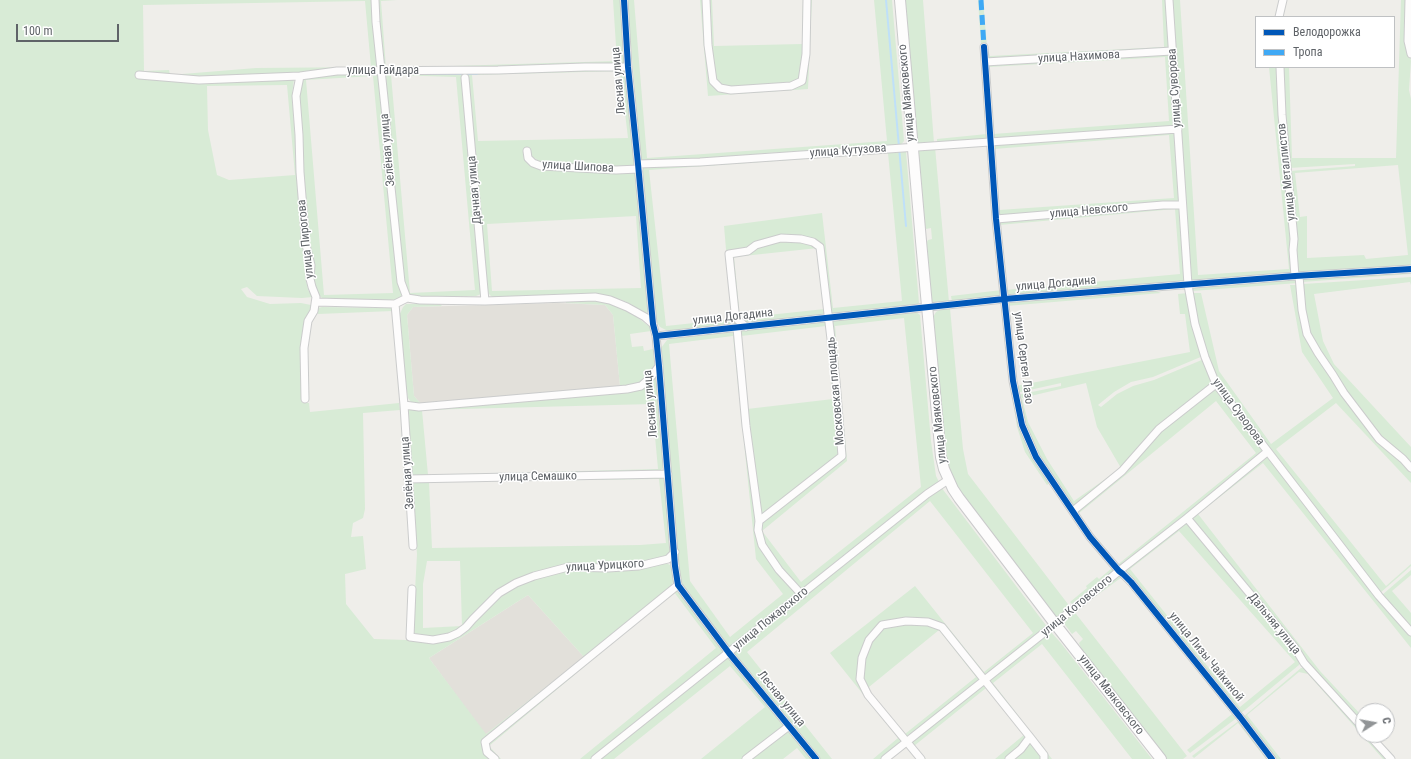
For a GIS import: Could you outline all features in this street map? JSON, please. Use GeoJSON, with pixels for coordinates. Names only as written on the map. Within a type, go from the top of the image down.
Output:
{"type":"FeatureCollection","features":[{"type":"Feature","properties":{"kind":"main road","name":"улица Маяковского"},"geometry":{"type":"LineString","coordinates":[[900,0],[941,457],[948,480],[959,498],[1055,624],[1161,759]]}},
{"type":"Feature","properties":{"kind":"street","name":"Зелёная улица"},"geometry":{"type":"LineString","coordinates":[[375,0],[386,117],[388,159],[401,282],[407,298]]}},
{"type":"Feature","properties":{"kind":"street","name":"Лесная улица"},"geometry":{"type":"LineString","coordinates":[[624,0],[628,67],[639,167],[653,324],[656,336],[678,585],[729,653],[816,759]]}},
{"type":"Feature","properties":{"kind":"street"},"geometry":{"type":"LineString","coordinates":[[706,0],[708,46],[713,81],[720,88],[731,90],[791,86],[802,81],[806,54],[807,0]]}},
{"type":"Feature","properties":{"kind":"street","name":"улица Суворова"},"geometry":{"type":"LineString","coordinates":[[1169,0],[1188,285],[1195,324],[1205,357],[1216,384],[1379,596],[1411,632]]}},
{"type":"Feature","properties":{"kind":"street"},"geometry":{"type":"LineString","coordinates":[[1279,16],[1283,0]]}},
{"type":"Feature","properties":{"kind":"street"},"geometry":{"type":"LineString","coordinates":[[1409,0],[1408,41],[1411,54]]}},
{"type":"Feature","properties":{"kind":"street","name":"улица Сергея Лазо"},"geometry":{"type":"LineString","coordinates":[[984,46],[996,219],[1004,299],[1013,381],[1022,425],[1036,457],[1090,537],[1118,571]]}},
{"type":"Feature","properties":{"kind":"street","name":"улица Нахимова"},"geometry":{"type":"LineString","coordinates":[[985,62],[1172,51]]}},
{"type":"Feature","properties":{"kind":"street","name":"улица Гайдара"},"geometry":{"type":"LineString","coordinates":[[139,75],[199,80],[300,76],[337,71],[628,67]]}},
{"type":"Feature","properties":{"kind":"street","name":"улица Металлистов"},"geometry":{"type":"LineString","coordinates":[[1280,68],[1282,116],[1294,239],[1293,250],[1307,334],[1344,393],[1380,439],[1411,468]]}},
{"type":"Feature","properties":{"kind":"street","name":"улица Пирогова"},"geometry":{"type":"LineString","coordinates":[[300,76],[296,96],[300,172],[305,241],[311,265],[310,279],[316,297],[316,302]]}},
{"type":"Feature","properties":{"kind":"street","name":"Дачная улица"},"geometry":{"type":"LineString","coordinates":[[465,78],[485,301]]}},
{"type":"Feature","properties":{"kind":"street","name":"улица Кутузова"},"geometry":{"type":"LineString","coordinates":[[639,167],[990,141],[1178,129]]}},
{"type":"Feature","properties":{"kind":"street","name":"улица Шипова"},"geometry":{"type":"LineString","coordinates":[[527,151],[528,158],[533,163],[554,168],[616,170],[639,167]]}},
{"type":"Feature","properties":{"kind":"street","name":"улица Невского"},"geometry":{"type":"LineString","coordinates":[[996,219],[1163,204],[1182,205]]}},
{"type":"Feature","properties":{"kind":"street"},"geometry":{"type":"LineString","coordinates":[[746,327],[738,320],[735,312],[729,254],[748,251],[756,245],[781,238],[802,239],[813,242],[820,247],[829,318]]}},
{"type":"Feature","properties":{"kind":"street","name":"улица Догадина"},"geometry":{"type":"LineString","coordinates":[[656,336],[1004,299],[1297,276],[1411,269]]}},
{"type":"Feature","properties":{"kind":"street"},"geometry":{"type":"LineString","coordinates":[[305,399],[304,348],[308,321],[314,311],[316,302],[395,304],[407,298],[420,300],[485,301],[595,297],[610,300],[627,307],[640,314],[653,324]]}},
{"type":"Feature","properties":{"kind":"street","name":"Зелёная улица"},"geometry":{"type":"LineString","coordinates":[[395,304],[404,405],[413,546]]}},
{"type":"Feature","properties":{"kind":"street","name":"Московская площадь"},"geometry":{"type":"LineString","coordinates":[[759,521],[842,456],[829,318]]}},
{"type":"Feature","properties":{"kind":"street"},"geometry":{"type":"LineString","coordinates":[[737,328],[746,426],[759,521],[758,530],[762,545],[779,570],[802,595]]}},
{"type":"Feature","properties":{"kind":"street"},"geometry":{"type":"LineString","coordinates":[[404,405],[419,407],[626,389],[641,386],[651,377],[658,366]]}},
{"type":"Feature","properties":{"kind":"street"},"geometry":{"type":"LineString","coordinates":[[1073,511],[1122,471],[1159,429],[1216,384]]}},
{"type":"Feature","properties":{"kind":"street","name":"улица Котовского"},"geometry":{"type":"LineString","coordinates":[[885,759],[1055,624],[1118,571],[1187,518],[1267,452]]}},
{"type":"Feature","properties":{"kind":"street","name":"улица Семашко"},"geometry":{"type":"LineString","coordinates":[[408,480],[668,474]]}},
{"type":"Feature","properties":{"kind":"street","name":"улица Пожарского"},"geometry":{"type":"LineString","coordinates":[[595,759],[927,494],[948,480]]}},
{"type":"Feature","properties":{"kind":"street","name":"Дальняя улица"},"geometry":{"type":"LineString","coordinates":[[1187,518],[1295,648],[1304,663],[1355,719]]}},
{"type":"Feature","properties":{"kind":"street","name":"улица Урицкого"},"geometry":{"type":"LineString","coordinates":[[412,588],[410,637],[433,640],[449,637],[458,633],[466,627],[473,618],[499,593],[516,583],[541,574],[568,567],[608,568],[652,564],[668,559],[675,552]]}},
{"type":"Feature","properties":{"kind":"street"},"geometry":{"type":"LineString","coordinates":[[668,559],[676,566]]}},
{"type":"Feature","properties":{"kind":"street","name":"улица Лизы Чайкиной"},"geometry":{"type":"LineString","coordinates":[[1118,571],[1131,582],[1272,759]]}},
{"type":"Feature","properties":{"kind":"street"},"geometry":{"type":"LineString","coordinates":[[495,759],[487,752],[485,742],[678,585]]}},
{"type":"Feature","properties":{"kind":"street"},"geometry":{"type":"LineString","coordinates":[[921,759],[868,695],[860,679],[862,658],[869,640],[882,625],[906,621],[928,622],[942,627],[1044,755],[1044,759]]}},
{"type":"Feature","properties":{"kind":"street"},"geometry":{"type":"LineString","coordinates":[[746,759],[789,726]]}},
{"type":"Feature","properties":{"kind":"street"},"geometry":{"type":"LineString","coordinates":[[1009,759],[1021,749],[1030,737]]}},
{"type":"Feature","properties":{"kind":"street"},"geometry":{"type":"LineString","coordinates":[[1376,743],[1391,759]]}},
{"type":"Feature","properties":{"kind":"shaded area"},"geometry":{"type":"Polygon","coordinates":[[[558,303],[605,305],[613,315],[620,386],[421,404],[414,396],[407,315],[413,307],[558,303]]]}},
{"type":"Feature","properties":{"kind":"shaded area"},"geometry":{"type":"Polygon","coordinates":[[[528,595],[584,657],[485,735],[429,658],[528,595]]]}},
{"type":"Feature","properties":{"kind":"green space"},"geometry":{"type":"Polygon","coordinates":[[[0,0],[372,0],[378,65],[376,68],[198,78],[199,84],[294,79],[292,95],[302,234],[300,242],[308,265],[306,280],[308,290],[313,297],[257,296],[247,287],[241,289],[247,297],[270,304],[301,303],[311,305],[310,311],[305,320],[300,347],[302,403],[309,403],[310,412],[399,403],[400,410],[363,413],[365,509],[363,518],[353,523],[351,537],[363,536],[366,569],[345,574],[346,604],[374,639],[407,640],[431,643],[449,639],[476,619],[499,598],[515,587],[532,580],[566,570],[638,569],[666,563],[672,568],[674,580],[665,593],[482,741],[492,759],[0,759],[0,0]],[[365,1],[143,5],[144,71],[169,70],[170,75],[256,68],[371,67],[365,1]],[[287,85],[207,86],[208,130],[217,175],[229,180],[295,175],[287,85]],[[528,595],[429,658],[486,734],[584,657],[528,595]]]}},
{"type":"Feature","properties":{"kind":"green space"},"geometry":{"type":"Polygon","coordinates":[[[378,0],[397,0],[381,1],[386,68],[617,61],[613,0],[620,0],[625,61],[622,65],[384,69],[378,0]]]}},
{"type":"Feature","properties":{"kind":"green space"},"geometry":{"type":"Polygon","coordinates":[[[627,0],[634,0],[647,158],[887,141],[874,0],[892,0],[904,141],[900,146],[768,153],[703,159],[645,162],[641,160],[627,0]]]}},
{"type":"Feature","properties":{"kind":"green space"},"geometry":{"type":"Polygon","coordinates":[[[700,0],[712,0],[714,46],[802,44],[803,0],[812,0],[808,89],[708,96],[700,0]]]}},
{"type":"Feature","properties":{"kind":"green space"},"geometry":{"type":"Polygon","coordinates":[[[903,0],[923,0],[934,143],[915,143],[903,0]]]}},
{"type":"Feature","properties":{"kind":"green space"},"geometry":{"type":"Polygon","coordinates":[[[978,0],[983,0],[987,46],[990,56],[1164,47],[1162,0],[1167,0],[1170,50],[987,61],[988,139],[937,143],[937,139],[987,134],[978,0]]]}},
{"type":"Feature","properties":{"kind":"green space"},"geometry":{"type":"Polygon","coordinates":[[[1171,0],[1180,0],[1198,275],[1289,269],[1269,68],[1278,68],[1293,239],[1293,271],[1291,273],[1193,282],[1190,278],[1171,0]]]}},
{"type":"Feature","properties":{"kind":"green space"},"geometry":{"type":"Polygon","coordinates":[[[1401,0],[1408,0],[1407,42],[1411,61],[1409,90],[1411,99],[1411,265],[1301,273],[1297,270],[1290,171],[1355,166],[1355,164],[1289,168],[1281,68],[1289,68],[1292,158],[1396,158],[1401,0]],[[1398,165],[1295,173],[1300,217],[1307,216],[1307,258],[1364,255],[1366,259],[1408,255],[1398,165]]]}},
{"type":"Feature","properties":{"kind":"green space"},"geometry":{"type":"Polygon","coordinates":[[[1170,53],[1176,128],[991,139],[987,63],[1170,53]],[[1165,57],[989,67],[993,134],[1169,121],[1165,57]]]}},
{"type":"Feature","properties":{"kind":"green space"},"geometry":{"type":"Polygon","coordinates":[[[621,69],[627,74],[635,166],[618,167],[542,163],[531,156],[531,150],[527,149],[524,150],[524,156],[531,165],[540,169],[619,173],[635,172],[637,174],[648,312],[645,314],[622,300],[595,293],[492,297],[489,294],[487,290],[467,73],[621,69]],[[620,71],[472,75],[478,141],[628,138],[620,71]],[[636,216],[487,224],[492,291],[641,288],[636,216]]]}},
{"type":"Feature","properties":{"kind":"green space"},"geometry":{"type":"Polygon","coordinates":[[[461,72],[481,294],[476,296],[421,297],[408,294],[404,281],[391,161],[386,75],[389,73],[461,72]],[[391,75],[410,293],[475,290],[456,77],[391,75]]]}},
{"type":"Feature","properties":{"kind":"green space"},"geometry":{"type":"Polygon","coordinates":[[[337,73],[378,74],[402,293],[401,298],[399,299],[382,301],[326,300],[318,294],[313,280],[308,242],[309,232],[307,224],[298,95],[301,78],[337,73]],[[373,76],[306,80],[324,295],[393,293],[373,76]]]}},
{"type":"Feature","properties":{"kind":"green space"},"geometry":{"type":"Polygon","coordinates":[[[1176,131],[1181,204],[997,217],[991,143],[1176,131]],[[1169,135],[994,149],[999,210],[1174,198],[1169,135]]]}},
{"type":"Feature","properties":{"kind":"green space"},"geometry":{"type":"Polygon","coordinates":[[[935,147],[949,302],[936,304],[930,301],[925,245],[928,240],[932,239],[931,228],[926,229],[923,224],[916,151],[935,147]]]}},
{"type":"Feature","properties":{"kind":"green space"},"geometry":{"type":"Polygon","coordinates":[[[900,150],[906,152],[919,303],[915,307],[674,331],[666,330],[660,327],[656,321],[642,168],[645,166],[900,150]],[[888,153],[649,170],[666,326],[732,319],[724,226],[822,213],[833,308],[902,301],[888,153]],[[818,248],[734,257],[740,318],[825,309],[818,248]]]}},
{"type":"Feature","properties":{"kind":"green space"},"geometry":{"type":"Polygon","coordinates":[[[1181,207],[1186,280],[1184,282],[1005,297],[997,220],[1181,207]],[[1175,209],[999,225],[1006,290],[1180,274],[1175,209]]]}},
{"type":"Feature","properties":{"kind":"green space"},"geometry":{"type":"Polygon","coordinates":[[[1409,271],[1411,274],[1302,282],[1303,278],[1409,271]]]}},
{"type":"Feature","properties":{"kind":"green space"},"geometry":{"type":"Polygon","coordinates":[[[1411,277],[1411,285],[1410,282],[1314,294],[1323,341],[1334,364],[1411,447],[1411,466],[1380,437],[1345,392],[1309,334],[1304,310],[1303,284],[1411,277]]]}},
{"type":"Feature","properties":{"kind":"green space"},"geometry":{"type":"Polygon","coordinates":[[[1296,279],[1298,283],[1192,291],[1193,287],[1296,279]]]}},
{"type":"Feature","properties":{"kind":"green space"},"geometry":{"type":"Polygon","coordinates":[[[1290,285],[1299,285],[1305,335],[1343,395],[1411,471],[1411,483],[1336,403],[1276,449],[1386,586],[1411,564],[1411,566],[1380,593],[1218,382],[1197,323],[1192,293],[1201,293],[1219,371],[1271,444],[1333,398],[1302,352],[1290,285]]]}},
{"type":"Feature","properties":{"kind":"green space"},"geometry":{"type":"Polygon","coordinates":[[[1002,290],[1003,297],[952,302],[951,296],[1002,290]]]}},
{"type":"Feature","properties":{"kind":"green space"},"geometry":{"type":"Polygon","coordinates":[[[1153,290],[1161,293],[1006,306],[1006,302],[1153,290]]]}},
{"type":"Feature","properties":{"kind":"green space"},"geometry":{"type":"Polygon","coordinates":[[[1188,293],[1193,324],[1203,356],[1153,377],[1131,382],[1114,392],[1098,405],[1101,407],[1117,394],[1133,386],[1154,380],[1204,359],[1214,383],[1158,428],[1122,470],[1074,508],[1038,457],[1023,425],[1017,395],[1061,386],[1061,383],[1016,393],[1006,308],[1016,386],[1190,352],[1185,314],[1180,314],[1178,294],[1188,293]],[[1086,383],[1022,398],[1028,422],[1047,459],[1074,501],[1121,468],[1097,427],[1086,383]]]}},
{"type":"Feature","properties":{"kind":"green space"},"geometry":{"type":"Polygon","coordinates":[[[586,300],[615,305],[632,313],[651,328],[651,331],[630,334],[632,347],[643,346],[644,351],[653,349],[655,365],[653,369],[637,384],[620,386],[613,315],[605,305],[566,303],[566,301],[586,300]]]}},
{"type":"Feature","properties":{"kind":"green space"},"geometry":{"type":"Polygon","coordinates":[[[406,304],[440,304],[442,306],[413,307],[407,315],[414,396],[421,404],[411,402],[408,398],[406,386],[399,316],[406,304]]]}},
{"type":"Feature","properties":{"kind":"green space"},"geometry":{"type":"Polygon","coordinates":[[[318,308],[392,308],[393,311],[318,314],[318,308]]]}},
{"type":"Feature","properties":{"kind":"green space"},"geometry":{"type":"Polygon","coordinates":[[[950,308],[963,449],[968,474],[1071,608],[1055,618],[954,484],[945,459],[932,319],[936,312],[941,309],[950,308]]]}},
{"type":"Feature","properties":{"kind":"green space"},"geometry":{"type":"Polygon","coordinates":[[[916,312],[920,315],[931,441],[936,476],[940,484],[803,591],[780,569],[763,544],[760,530],[761,522],[843,457],[832,321],[916,312]],[[904,318],[835,326],[847,461],[762,531],[801,582],[921,487],[904,318]]]}},
{"type":"Feature","properties":{"kind":"green space"},"geometry":{"type":"Polygon","coordinates":[[[828,321],[839,455],[760,518],[747,426],[739,331],[828,321]],[[826,326],[741,336],[747,409],[833,399],[826,326]]]}},
{"type":"Feature","properties":{"kind":"green space"},"geometry":{"type":"Polygon","coordinates":[[[735,332],[761,546],[799,594],[730,649],[686,590],[679,574],[661,348],[667,340],[735,332]],[[733,336],[669,344],[690,581],[730,637],[783,594],[756,559],[733,336]]]}},
{"type":"Feature","properties":{"kind":"green space"},"geometry":{"type":"Polygon","coordinates":[[[656,376],[664,465],[658,472],[416,478],[409,475],[408,409],[627,392],[656,376]],[[652,404],[422,410],[428,475],[658,469],[652,404]]]}},
{"type":"Feature","properties":{"kind":"green space"},"geometry":{"type":"Polygon","coordinates":[[[1011,379],[1035,458],[1116,570],[1073,605],[1070,602],[1087,588],[1086,586],[1097,577],[1099,579],[1113,567],[1050,483],[1047,485],[1025,452],[1017,427],[1011,379]]]}},
{"type":"Feature","properties":{"kind":"green space"},"geometry":{"type":"Polygon","coordinates":[[[1216,386],[1263,449],[1263,453],[1118,569],[1116,566],[1256,453],[1216,401],[1078,514],[1075,511],[1123,472],[1159,430],[1216,386]]]}},
{"type":"Feature","properties":{"kind":"green space"},"geometry":{"type":"Polygon","coordinates":[[[1264,456],[1269,458],[1377,597],[1411,636],[1411,648],[1263,463],[1198,514],[1320,671],[1355,708],[1355,717],[1305,661],[1190,518],[1264,456]]]}},
{"type":"Feature","properties":{"kind":"green space"},"geometry":{"type":"Polygon","coordinates":[[[661,477],[664,480],[672,547],[671,552],[666,556],[651,562],[610,565],[568,564],[532,574],[498,591],[475,612],[464,626],[449,634],[427,637],[414,633],[413,627],[417,554],[411,482],[661,477]],[[659,479],[429,482],[432,548],[640,545],[666,543],[659,479]],[[427,561],[423,584],[423,628],[462,626],[460,561],[427,561]]]}},
{"type":"Feature","properties":{"kind":"green space"},"geometry":{"type":"Polygon","coordinates":[[[941,487],[1048,628],[985,677],[943,626],[881,624],[867,639],[858,679],[904,742],[883,759],[873,759],[898,738],[830,653],[915,586],[984,672],[1033,633],[930,501],[747,652],[832,759],[818,759],[733,653],[941,487]]]}},
{"type":"Feature","properties":{"kind":"green space"},"geometry":{"type":"Polygon","coordinates":[[[1187,520],[1293,649],[1300,660],[1299,665],[1240,714],[1123,570],[1187,520]],[[1179,531],[1130,569],[1240,707],[1295,662],[1179,531]]]}},
{"type":"Feature","properties":{"kind":"green space"},"geometry":{"type":"Polygon","coordinates":[[[1411,570],[1411,575],[1392,591],[1411,613],[1411,629],[1382,595],[1411,570]]]}},
{"type":"Feature","properties":{"kind":"green space"},"geometry":{"type":"Polygon","coordinates":[[[1120,574],[1238,717],[1190,753],[1187,750],[1232,714],[1122,577],[1077,610],[1120,574]]]}},
{"type":"Feature","properties":{"kind":"green space"},"geometry":{"type":"Polygon","coordinates":[[[678,590],[726,653],[592,759],[580,759],[716,648],[674,592],[489,746],[501,759],[497,759],[489,751],[486,743],[673,591],[678,590]]]}},
{"type":"Feature","properties":{"kind":"green space"},"geometry":{"type":"Polygon","coordinates":[[[1073,610],[1187,756],[1183,759],[1165,759],[1083,654],[1079,643],[1083,639],[1076,631],[1072,634],[1062,619],[1073,610]]]}},
{"type":"Feature","properties":{"kind":"green space"},"geometry":{"type":"Polygon","coordinates":[[[906,623],[928,623],[941,628],[981,680],[906,741],[869,694],[862,678],[863,658],[870,641],[882,627],[906,623]],[[939,630],[869,687],[871,695],[905,734],[976,677],[939,630]]]}},
{"type":"Feature","properties":{"kind":"green space"},"geometry":{"type":"Polygon","coordinates":[[[1050,631],[1152,759],[1132,759],[1042,644],[993,683],[1052,759],[1046,759],[986,681],[1050,631]]]}},
{"type":"Feature","properties":{"kind":"green space"},"geometry":{"type":"Polygon","coordinates":[[[728,656],[785,725],[744,759],[701,759],[765,707],[730,666],[614,759],[597,759],[728,656]]]}},
{"type":"Feature","properties":{"kind":"green space"},"geometry":{"type":"Polygon","coordinates":[[[1301,668],[1306,668],[1355,721],[1355,727],[1308,674],[1299,672],[1247,715],[1281,759],[1275,759],[1243,717],[1301,668]]]}},
{"type":"Feature","properties":{"kind":"green space"},"geometry":{"type":"Polygon","coordinates":[[[984,683],[1029,737],[1007,759],[995,759],[1025,734],[986,688],[914,746],[926,759],[923,759],[909,743],[984,683]]]}},
{"type":"Feature","properties":{"kind":"green space"},"geometry":{"type":"Polygon","coordinates":[[[1240,720],[1270,759],[1266,759],[1238,723],[1194,758],[1192,756],[1240,720]]]}},
{"type":"Feature","properties":{"kind":"green space"},"geometry":{"type":"Polygon","coordinates":[[[789,729],[813,759],[806,759],[797,748],[783,759],[749,759],[789,729]]]}},
{"type":"Feature","properties":{"kind":"green space"},"geometry":{"type":"Polygon","coordinates":[[[1030,740],[1042,759],[1011,759],[1030,740]]]}},
{"type":"Feature","properties":{"kind":"green space"},"geometry":{"type":"Polygon","coordinates":[[[1369,743],[1374,743],[1389,759],[1383,759],[1369,743]]]}},
{"type":"Feature","properties":{"kind":"waterway"},"geometry":{"type":"LineString","coordinates":[[886,0],[906,226]]}},
{"type":"Feature","properties":{"kind":"waterway"},"geometry":{"type":"LineString","coordinates":[[426,74],[477,74]]}},
{"type":"Feature","properties":{"kind":"marked path"},"geometry":{"type":"LineString","coordinates":[[981,0],[984,47]]}},
{"type":"Feature","properties":{"kind":"cycle path"},"geometry":{"type":"LineString","coordinates":[[624,0],[628,67],[653,324],[656,336],[659,366],[675,566],[678,585],[729,653],[816,759]]}},
{"type":"Feature","properties":{"kind":"cycle path"},"geometry":{"type":"LineString","coordinates":[[984,47],[996,219],[1013,381],[1022,425],[1036,457],[1090,537],[1119,571],[1131,582],[1272,759]]}},
{"type":"Feature","properties":{"kind":"cycle path"},"geometry":{"type":"LineString","coordinates":[[656,336],[1004,299],[1295,276],[1411,269]]}}]}
